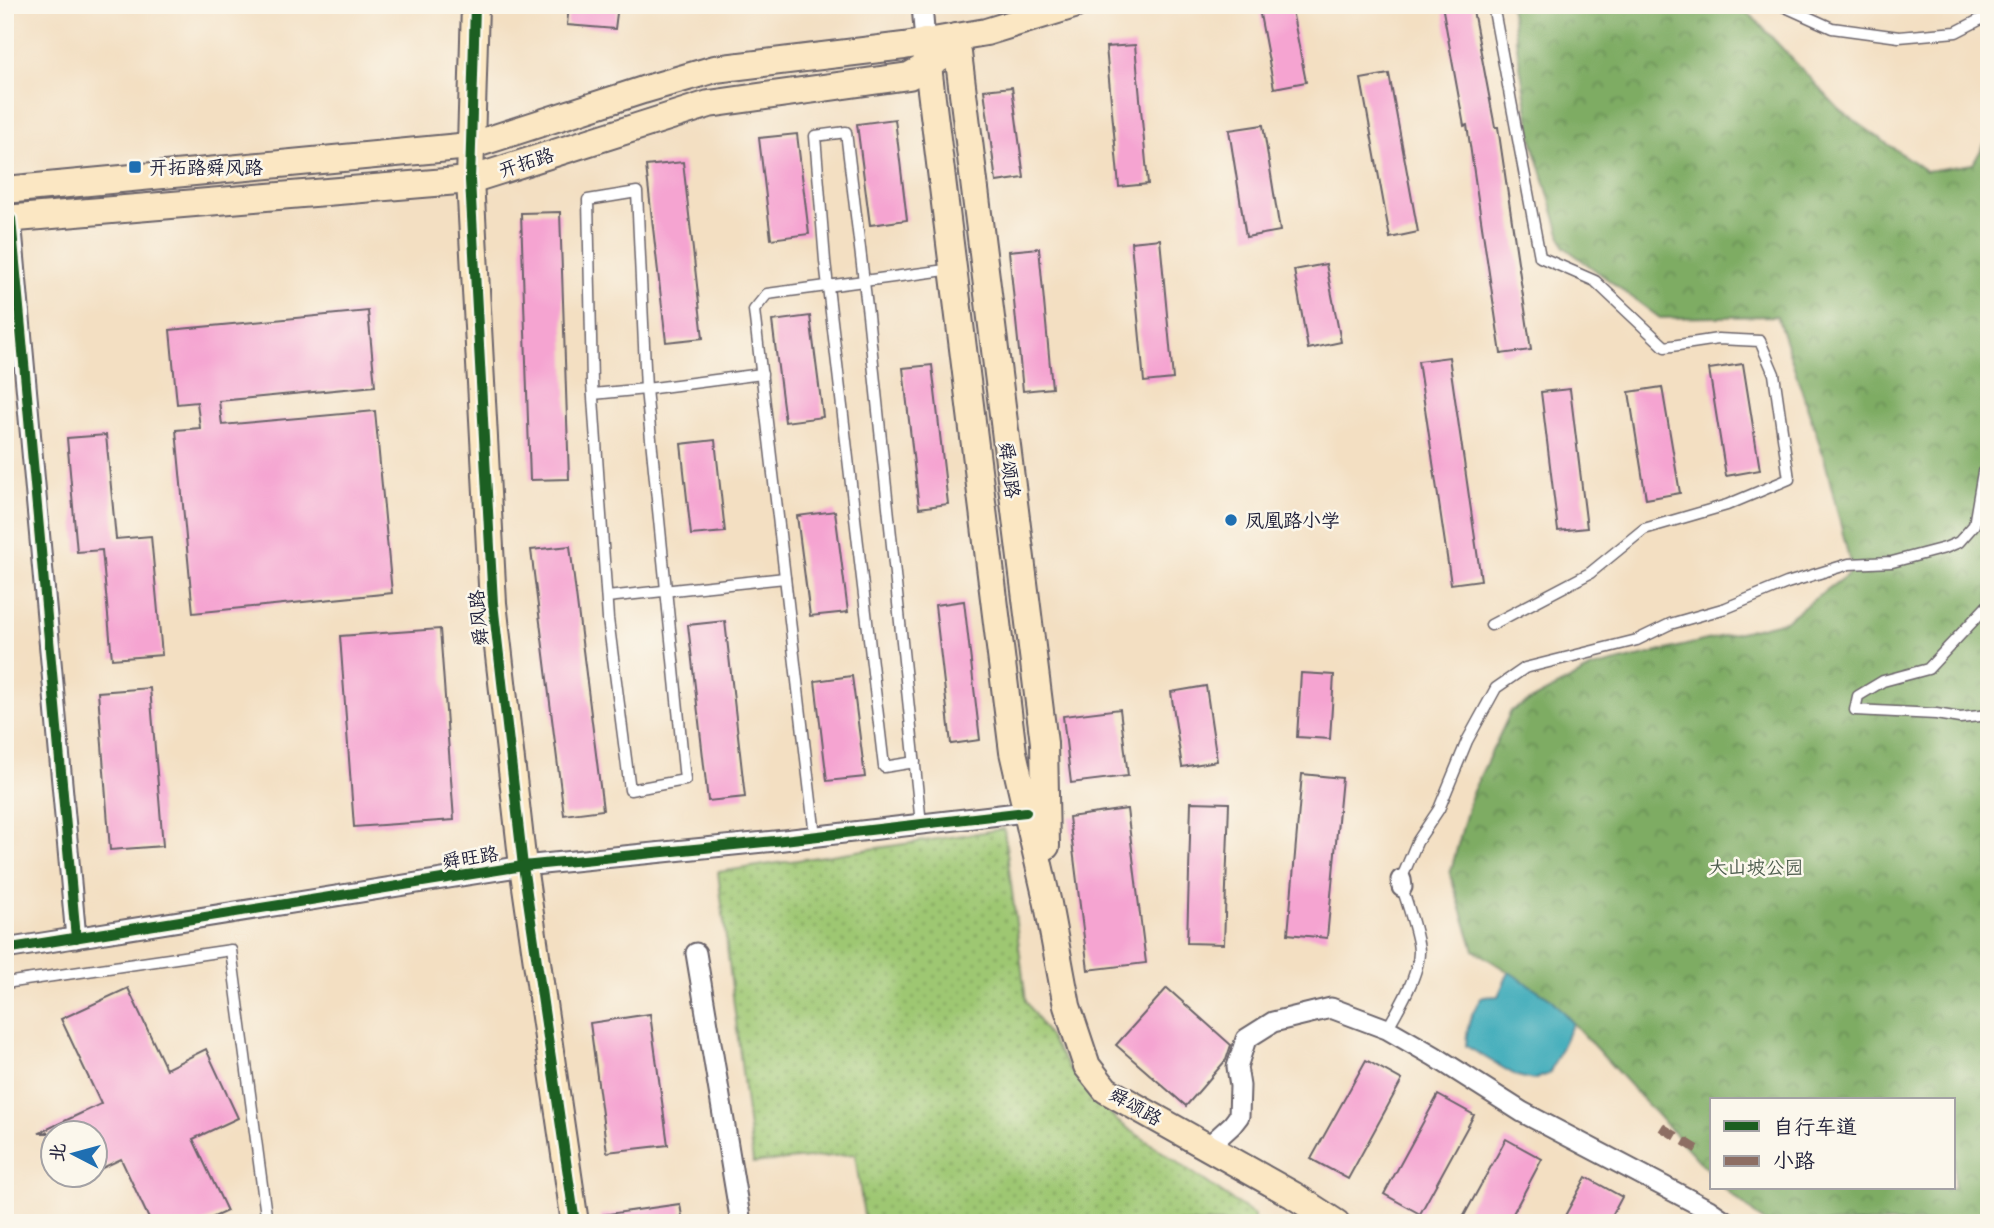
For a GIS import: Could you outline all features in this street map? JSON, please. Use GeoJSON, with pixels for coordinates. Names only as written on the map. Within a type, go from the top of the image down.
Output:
{"type":"FeatureCollection","features":[{"type":"Feature","properties":{"kind":"main road","name":"舜风路"},"geometry":{"type":"LineString","coordinates":[[475,5],[470,180],[492,603],[523,866],[575,1223]]}},
{"type":"Feature","properties":{"kind":"main road","name":"开拓路"},"geometry":{"type":"LineString","coordinates":[[5,190],[470,146],[715,69],[927,54],[986,32],[1074,5]]}},
{"type":"Feature","properties":{"kind":"main road","name":"舜颂路"},"geometry":{"type":"LineString","coordinates":[[956,43],[1044,743],[1048,904]]}},
{"type":"Feature","properties":{"kind":"main road","name":"开拓路"},"geometry":{"type":"LineString","coordinates":[[8,219],[470,180],[709,104],[909,76],[927,54]]}},
{"type":"Feature","properties":{"kind":"main road","name":"舜颂路"},"geometry":{"type":"LineString","coordinates":[[927,54],[1013,752],[1048,904],[1067,1006],[1087,1066],[1106,1090],[1293,1195],[1336,1223]]}},
{"type":"Feature","properties":{"kind":"street"},"geometry":{"type":"LineString","coordinates":[[922,5],[927,54]]}},
{"type":"Feature","properties":{"kind":"street"},"geometry":{"type":"LineString","coordinates":[[8,219],[76,937]]}},
{"type":"Feature","properties":{"kind":"street","name":"舜旺路"},"geometry":{"type":"LineString","coordinates":[[5,949],[523,866],[1026,812]]}},
{"type":"Feature","properties":{"kind":"street"},"geometry":{"type":"LineString","coordinates":[[696,953],[741,1223]]}},
{"type":"Feature","properties":{"kind":"street"},"geometry":{"type":"LineString","coordinates":[[1208,1147],[1239,1116],[1240,1086],[1237,1067],[1246,1039],[1273,1022],[1331,1008],[1387,1029],[1522,1112],[1709,1210],[1728,1223]]}},
{"type":"Feature","properties":{"kind":"lane"},"geometry":{"type":"LineString","coordinates":[[1491,625],[1590,573],[1644,529],[1727,505],[1789,479],[1774,374],[1760,341],[1718,339],[1665,347],[1595,281],[1540,257],[1493,5]]}},
{"type":"Feature","properties":{"kind":"lane"},"geometry":{"type":"LineString","coordinates":[[1781,5],[1832,28],[1899,37],[1956,32],[1989,15]]}},
{"type":"Feature","properties":{"kind":"lane"},"geometry":{"type":"LineString","coordinates":[[915,762],[884,767],[828,286],[815,136],[846,132],[863,281],[915,762],[921,824]]}},
{"type":"Feature","properties":{"kind":"lane"},"geometry":{"type":"LineString","coordinates":[[637,192],[646,389],[685,780],[629,790],[607,597],[593,394],[588,200],[637,192]]}},
{"type":"Feature","properties":{"kind":"lane"},"geometry":{"type":"LineString","coordinates":[[815,836],[754,310],[768,294],[953,269]]}},
{"type":"Feature","properties":{"kind":"lane"},"geometry":{"type":"LineString","coordinates":[[593,394],[762,374]]}},
{"type":"Feature","properties":{"kind":"lane"},"geometry":{"type":"LineString","coordinates":[[1387,1029],[1405,997],[1419,952],[1402,884],[1417,842],[1439,809],[1467,741],[1496,688],[1525,668],[1637,640],[1670,624],[1726,608],[1787,583],[1849,564],[1892,562],[1959,542],[1974,525],[1983,472],[1989,470]]}},
{"type":"Feature","properties":{"kind":"lane"},"geometry":{"type":"LineString","coordinates":[[607,597],[785,578]]}},
{"type":"Feature","properties":{"kind":"lane"},"geometry":{"type":"LineString","coordinates":[[1989,604],[1928,669],[1883,681],[1858,696],[1854,710],[1936,714],[1960,718],[1989,715]]}},
{"type":"Feature","properties":{"kind":"lane"},"geometry":{"type":"LineString","coordinates":[[5,983],[231,950],[267,1223]]}},
{"type":"Feature","properties":{"kind":"green space","name":"大山坡公园"},"geometry":{"type":"Polygon","coordinates":[[[1510,5],[1737,5],[1749,13],[1841,111],[1926,171],[1973,164],[1989,136],[1989,1223],[1765,1223],[1726,1190],[1955,1190],[1955,1098],[1710,1098],[1710,1173],[1550,998],[1474,950],[1450,874],[1472,793],[1511,711],[1592,668],[1785,621],[1852,571],[1824,457],[1777,316],[1660,318],[1564,247],[1533,143],[1510,5]]]}},
{"type":"Feature","properties":{"kind":"green space"},"geometry":{"type":"Polygon","coordinates":[[[1004,829],[1026,1001],[1071,1071],[1116,1120],[1254,1215],[1254,1223],[865,1223],[855,1154],[753,1163],[718,872],[1004,829]]]}},
{"type":"Feature","properties":{"kind":"water"},"geometry":{"type":"Polygon","coordinates":[[[1509,972],[1550,998],[1573,1023],[1549,1074],[1533,1080],[1517,1076],[1466,1046],[1470,1020],[1478,1003],[1482,997],[1498,996],[1509,972]]]}},
{"type":"Feature","properties":{"kind":"building"},"geometry":{"type":"Polygon","coordinates":[[[569,5],[618,5],[615,29],[567,25],[569,5]]]}},
{"type":"Feature","properties":{"kind":"building"},"geometry":{"type":"Polygon","coordinates":[[[1291,5],[1306,82],[1274,88],[1259,9],[1291,5]]]}},
{"type":"Feature","properties":{"kind":"building"},"geometry":{"type":"Polygon","coordinates":[[[1442,5],[1472,5],[1495,127],[1498,127],[1531,350],[1501,354],[1467,125],[1464,126],[1442,5]]]}},
{"type":"Feature","properties":{"kind":"building"},"geometry":{"type":"Polygon","coordinates":[[[1135,45],[1148,184],[1119,187],[1106,47],[1135,45]]]}},
{"type":"Feature","properties":{"kind":"building"},"geometry":{"type":"Polygon","coordinates":[[[1389,74],[1418,232],[1390,238],[1361,79],[1389,74]]]}},
{"type":"Feature","properties":{"kind":"building"},"geometry":{"type":"Polygon","coordinates":[[[1012,87],[1024,178],[996,182],[984,90],[1012,87]]]}},
{"type":"Feature","properties":{"kind":"building"},"geometry":{"type":"Polygon","coordinates":[[[895,119],[907,220],[870,225],[857,124],[895,119]]]}},
{"type":"Feature","properties":{"kind":"building"},"geometry":{"type":"Polygon","coordinates":[[[1263,125],[1280,231],[1246,237],[1229,130],[1263,125]]]}},
{"type":"Feature","properties":{"kind":"building"},"geometry":{"type":"Polygon","coordinates":[[[797,134],[809,234],[771,239],[759,138],[797,134]]]}},
{"type":"Feature","properties":{"kind":"building"},"geometry":{"type":"Polygon","coordinates":[[[683,162],[703,338],[666,342],[646,166],[683,162]]]}},
{"type":"Feature","properties":{"kind":"building"},"geometry":{"type":"Polygon","coordinates":[[[560,212],[569,479],[530,480],[521,213],[560,212]]]}},
{"type":"Feature","properties":{"kind":"building"},"geometry":{"type":"Polygon","coordinates":[[[1160,239],[1173,379],[1144,382],[1131,242],[1160,239]]]}},
{"type":"Feature","properties":{"kind":"building"},"geometry":{"type":"Polygon","coordinates":[[[1039,248],[1052,388],[1023,391],[1009,251],[1039,248]]]}},
{"type":"Feature","properties":{"kind":"building"},"geometry":{"type":"Polygon","coordinates":[[[1326,264],[1341,342],[1308,349],[1294,270],[1326,264]]]}},
{"type":"Feature","properties":{"kind":"building"},"geometry":{"type":"Polygon","coordinates":[[[368,311],[375,386],[219,401],[222,425],[375,411],[392,593],[193,613],[176,430],[200,428],[197,402],[177,404],[170,330],[368,311]]]}},
{"type":"Feature","properties":{"kind":"building"},"geometry":{"type":"Polygon","coordinates":[[[810,316],[823,417],[785,422],[772,321],[810,316]]]}},
{"type":"Feature","properties":{"kind":"building"},"geometry":{"type":"Polygon","coordinates":[[[1449,357],[1481,580],[1451,584],[1418,361],[1449,357]]]}},
{"type":"Feature","properties":{"kind":"building"},"geometry":{"type":"Polygon","coordinates":[[[1743,364],[1760,470],[1726,476],[1709,369],[1743,364]]]}},
{"type":"Feature","properties":{"kind":"building"},"geometry":{"type":"Polygon","coordinates":[[[932,365],[948,504],[919,508],[903,368],[932,365]]]}},
{"type":"Feature","properties":{"kind":"building"},"geometry":{"type":"Polygon","coordinates":[[[1662,387],[1680,493],[1646,499],[1629,392],[1662,387]]]}},
{"type":"Feature","properties":{"kind":"building"},"geometry":{"type":"Polygon","coordinates":[[[1570,389],[1587,528],[1558,531],[1541,392],[1570,389]]]}},
{"type":"Feature","properties":{"kind":"building"},"geometry":{"type":"Polygon","coordinates":[[[106,435],[116,539],[151,536],[162,655],[112,659],[102,550],[77,552],[67,438],[106,435]]]}},
{"type":"Feature","properties":{"kind":"building"},"geometry":{"type":"Polygon","coordinates":[[[715,440],[725,532],[691,535],[681,444],[715,440]]]}},
{"type":"Feature","properties":{"kind":"building"},"geometry":{"type":"Polygon","coordinates":[[[835,511],[848,612],[810,616],[797,516],[835,511]]]}},
{"type":"Feature","properties":{"kind":"building"},"geometry":{"type":"Polygon","coordinates":[[[570,546],[603,810],[564,815],[531,550],[570,546]]]}},
{"type":"Feature","properties":{"kind":"building"},"geometry":{"type":"Polygon","coordinates":[[[964,601],[980,740],[951,744],[935,605],[964,601]]]}},
{"type":"Feature","properties":{"kind":"building"},"geometry":{"type":"Polygon","coordinates":[[[725,621],[745,797],[708,801],[688,625],[725,621]]]}},
{"type":"Feature","properties":{"kind":"building"},"geometry":{"type":"Polygon","coordinates":[[[440,629],[454,820],[354,827],[340,636],[440,629]]]}},
{"type":"Feature","properties":{"kind":"building"},"geometry":{"type":"Polygon","coordinates":[[[1301,673],[1334,675],[1330,739],[1297,737],[1301,673]]]}},
{"type":"Feature","properties":{"kind":"building"},"geometry":{"type":"Polygon","coordinates":[[[852,676],[865,777],[827,781],[815,681],[852,676]]]}},
{"type":"Feature","properties":{"kind":"building"},"geometry":{"type":"Polygon","coordinates":[[[1206,686],[1217,761],[1182,767],[1171,692],[1206,686]]]}},
{"type":"Feature","properties":{"kind":"building"},"geometry":{"type":"Polygon","coordinates":[[[150,688],[163,846],[110,850],[98,692],[150,688]]]}},
{"type":"Feature","properties":{"kind":"building"},"geometry":{"type":"Polygon","coordinates":[[[1120,709],[1128,776],[1071,783],[1063,716],[1120,709]]]}},
{"type":"Feature","properties":{"kind":"building"},"geometry":{"type":"Polygon","coordinates":[[[1302,774],[1342,778],[1327,938],[1288,934],[1302,774]]]}},
{"type":"Feature","properties":{"kind":"building"},"geometry":{"type":"Polygon","coordinates":[[[1191,802],[1229,803],[1224,944],[1187,943],[1191,802]]]}},
{"type":"Feature","properties":{"kind":"building"},"geometry":{"type":"Polygon","coordinates":[[[1127,809],[1146,963],[1088,970],[1069,817],[1127,809]]]}},
{"type":"Feature","properties":{"kind":"building"},"geometry":{"type":"Polygon","coordinates":[[[128,988],[166,1069],[206,1049],[238,1118],[193,1139],[227,1211],[201,1223],[151,1223],[121,1159],[108,1165],[108,1120],[67,1120],[101,1104],[61,1019],[128,988]]]}},
{"type":"Feature","properties":{"kind":"building"},"geometry":{"type":"Polygon","coordinates":[[[1167,988],[1231,1045],[1226,1060],[1186,1106],[1116,1045],[1167,988]]]}},
{"type":"Feature","properties":{"kind":"building"},"geometry":{"type":"Polygon","coordinates":[[[650,1014],[668,1145],[607,1152],[590,1023],[650,1014]]]}},
{"type":"Feature","properties":{"kind":"building"},"geometry":{"type":"Polygon","coordinates":[[[1366,1060],[1402,1080],[1348,1179],[1311,1159],[1366,1060]]]}},
{"type":"Feature","properties":{"kind":"building"},"geometry":{"type":"Polygon","coordinates":[[[1438,1095],[1474,1115],[1420,1214],[1384,1194],[1438,1095]]]}},
{"type":"Feature","properties":{"kind":"building"},"geometry":{"type":"Polygon","coordinates":[[[1506,1139],[1542,1159],[1508,1223],[1460,1223],[1506,1139]]]}},
{"type":"Feature","properties":{"kind":"building"},"geometry":{"type":"Polygon","coordinates":[[[1586,1177],[1622,1197],[1608,1223],[1561,1223],[1586,1177]]]}},
{"type":"Feature","properties":{"kind":"building"},"geometry":{"type":"Polygon","coordinates":[[[680,1204],[683,1223],[601,1223],[601,1215],[680,1204]]]}},
{"type":"Feature","properties":{"kind":"marked path"},"geometry":{"type":"LineString","coordinates":[[1661,1127],[1697,1149]]}},
{"type":"Feature","properties":{"kind":"cycle path"},"geometry":{"type":"LineString","coordinates":[[475,5],[470,180],[493,603],[523,866],[575,1223]]}},
{"type":"Feature","properties":{"kind":"cycle path"},"geometry":{"type":"LineString","coordinates":[[11,219],[76,938]]}},
{"type":"Feature","properties":{"kind":"cycle path"},"geometry":{"type":"LineString","coordinates":[[5,949],[523,866],[1026,812]]}},
{"type":"Feature","properties":{"kind":"place","name":"开拓路舜风路"},"geometry":{"type":"Point","coordinates":[135,167]}},
{"type":"Feature","properties":{"kind":"place","name":"凤凰路小学"},"geometry":{"type":"Point","coordinates":[1231,520]}}]}
